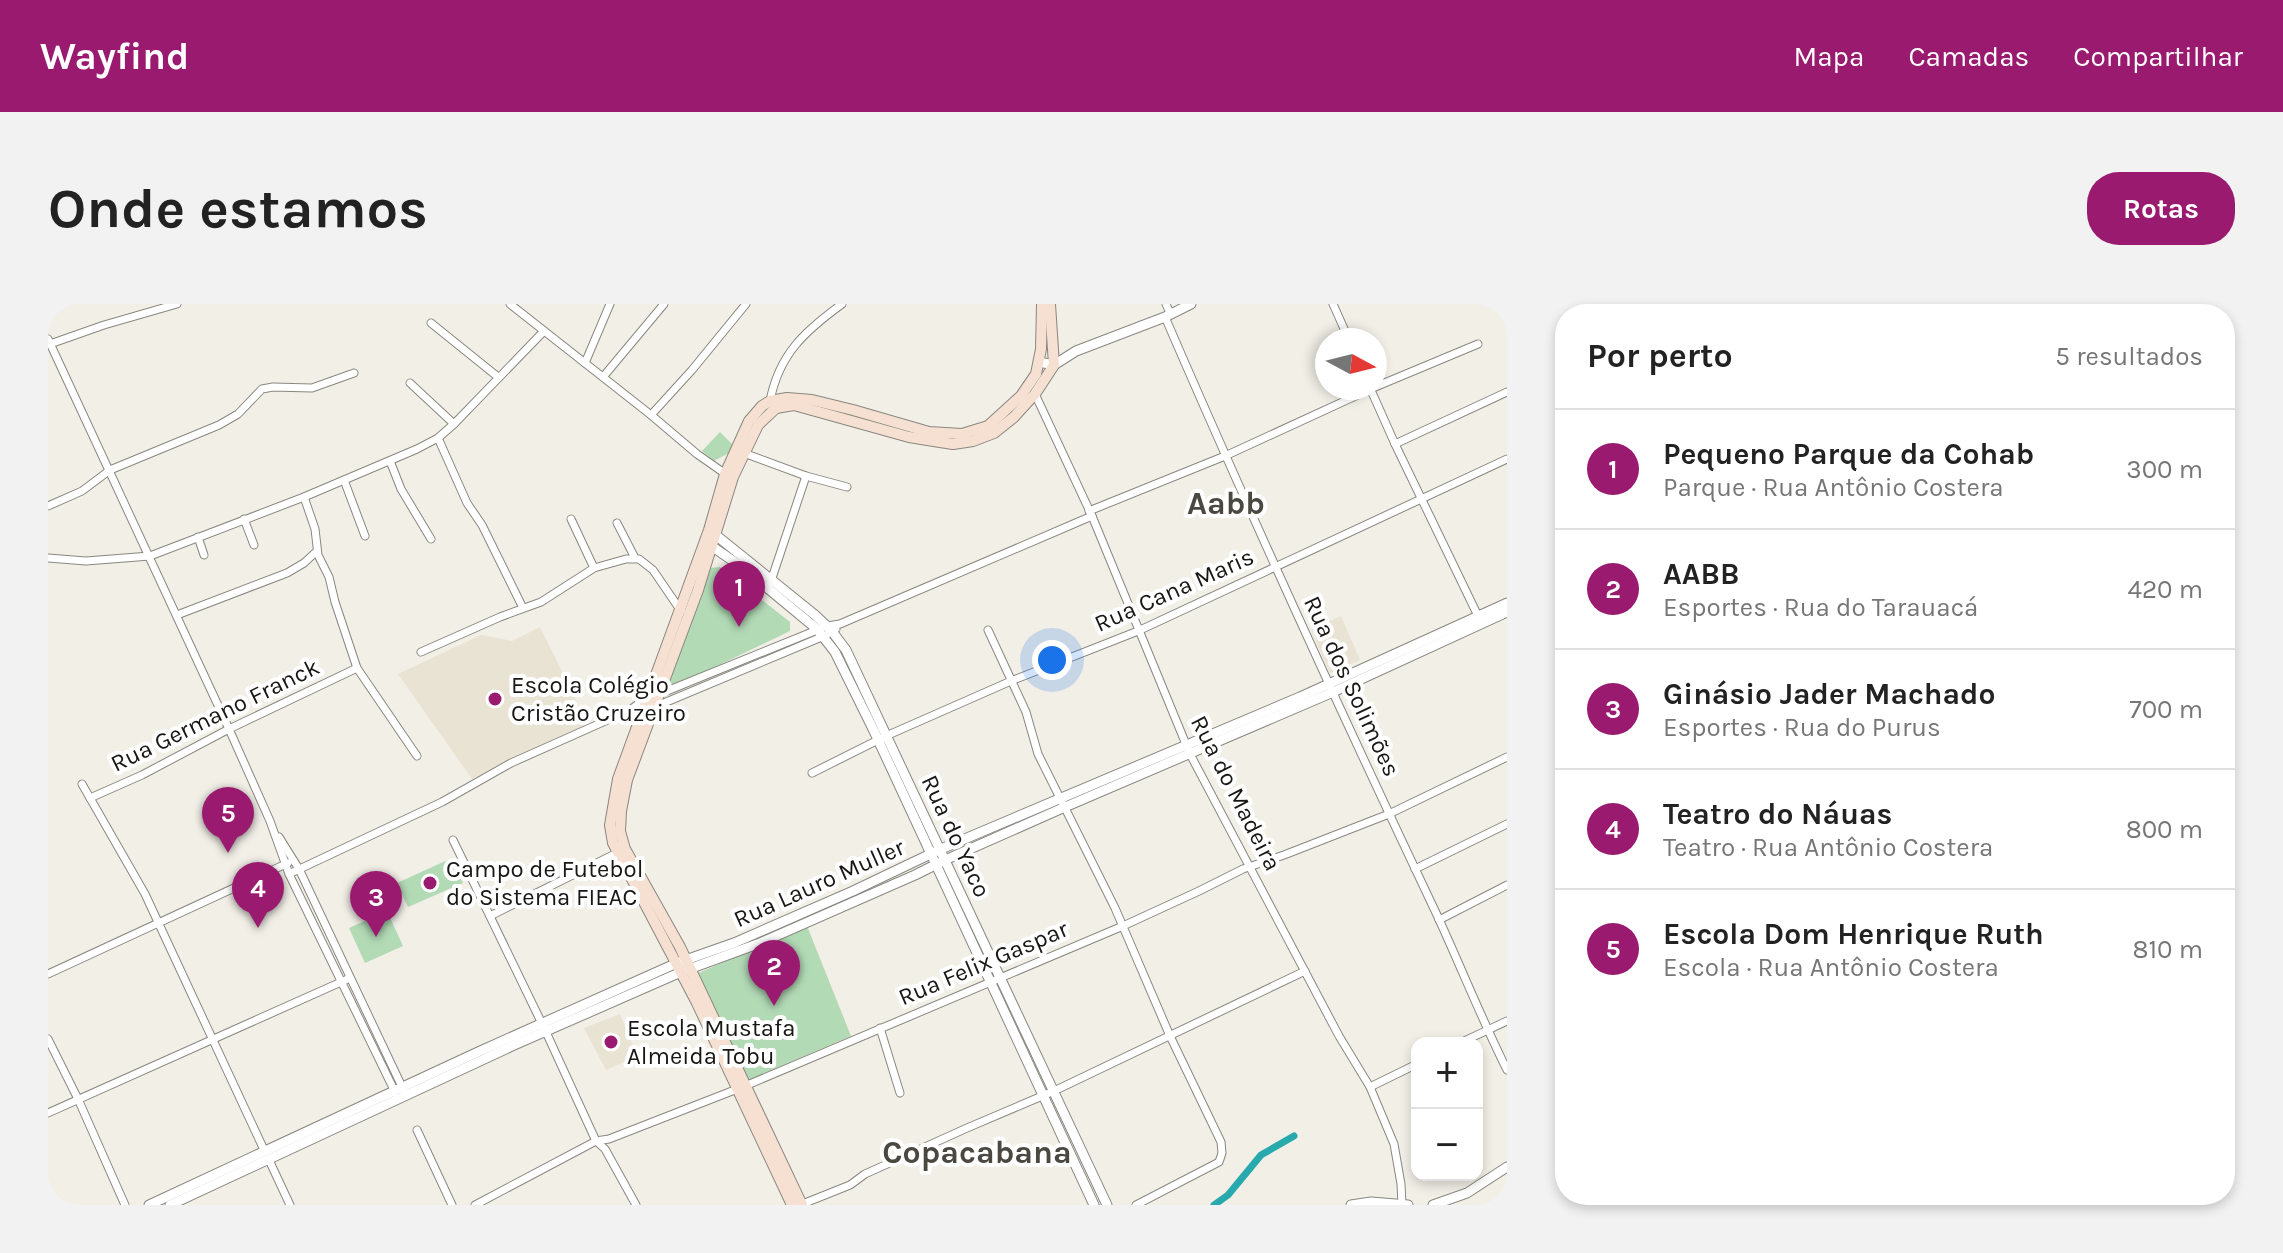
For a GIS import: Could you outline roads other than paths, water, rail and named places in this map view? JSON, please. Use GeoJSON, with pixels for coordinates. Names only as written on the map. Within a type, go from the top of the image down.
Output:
{"type":"FeatureCollection","features":[{"type":"Feature","properties":{"kind":"main road"},"geometry":{"type":"LineString","coordinates":[[739,452],[758,425],[776,408],[784,406],[807,407],[893,427],[955,435],[988,426],[1021,396],[1036,374],[1046,308]]}},
{"type":"Feature","properties":{"kind":"main road"},"geometry":{"type":"LineString","coordinates":[[621,851],[621,811],[627,780],[687,619],[729,476],[749,421],[770,401],[787,398],[812,400],[893,427],[909,437],[953,444],[973,441],[994,433],[1014,417],[1035,394],[1054,365],[1054,347],[1046,308]]}},
{"type":"Feature","properties":{"kind":"main road"},"geometry":{"type":"LineString","coordinates":[[710,538],[679,609],[647,698],[636,710],[612,805],[610,834],[684,966],[792,1205]]}},
{"type":"Feature","properties":{"kind":"main road"},"geometry":{"type":"LineString","coordinates":[[741,1088],[801,1205]]}},
{"type":"Feature","properties":{"kind":"street"},"geometry":{"type":"LineString","coordinates":[[177,304],[49,341],[270,821],[290,862],[299,869],[350,978],[400,1093]]}},
{"type":"Feature","properties":{"kind":"street"},"geometry":{"type":"LineString","coordinates":[[510,304],[697,454],[729,476]]}},
{"type":"Feature","properties":{"kind":"street"},"geometry":{"type":"LineString","coordinates":[[585,363],[610,304]]}},
{"type":"Feature","properties":{"kind":"street"},"geometry":{"type":"LineString","coordinates":[[603,377],[664,304]]}},
{"type":"Feature","properties":{"kind":"street"},"geometry":{"type":"LineString","coordinates":[[651,415],[746,304]]}},
{"type":"Feature","properties":{"kind":"street"},"geometry":{"type":"LineString","coordinates":[[770,401],[783,361],[794,345],[842,304]]}},
{"type":"Feature","properties":{"kind":"street"},"geometry":{"type":"LineString","coordinates":[[1039,362],[1054,365],[1076,351],[1191,304]]}},
{"type":"Feature","properties":{"kind":"street"},"geometry":{"type":"LineString","coordinates":[[1333,304],[1344,328]]}},
{"type":"Feature","properties":{"kind":"street","name":"Rua dos Solimões"},"geometry":{"type":"LineString","coordinates":[[1167,312],[1274,567],[1507,1070]]}},
{"type":"Feature","properties":{"kind":"street"},"geometry":{"type":"LineString","coordinates":[[431,323],[498,377]]}},
{"type":"Feature","properties":{"kind":"street"},"geometry":{"type":"LineString","coordinates":[[48,558],[86,561],[150,556],[390,461],[438,438],[544,331]]}},
{"type":"Feature","properties":{"kind":"street"},"geometry":{"type":"LineString","coordinates":[[1387,382],[1478,344]]}},
{"type":"Feature","properties":{"kind":"street"},"geometry":{"type":"LineString","coordinates":[[1041,349],[1054,347],[1076,351]]}},
{"type":"Feature","properties":{"kind":"street"},"geometry":{"type":"LineString","coordinates":[[48,506],[82,491],[110,470],[219,425],[238,414],[262,389],[312,388],[354,373]]}},
{"type":"Feature","properties":{"kind":"street"},"geometry":{"type":"LineString","coordinates":[[410,383],[454,424]]}},
{"type":"Feature","properties":{"kind":"street"},"geometry":{"type":"LineString","coordinates":[[1395,444],[1507,392]]}},
{"type":"Feature","properties":{"kind":"street","name":"Rua do Madeira"},"geometry":{"type":"LineString","coordinates":[[1035,394],[1090,514],[1188,749],[1339,1036],[1370,1087],[1394,1144],[1402,1205]]}},
{"type":"Feature","properties":{"kind":"street"},"geometry":{"type":"LineString","coordinates":[[289,874],[442,802],[511,763],[766,660],[828,629],[1346,400]]}},
{"type":"Feature","properties":{"kind":"street"},"geometry":{"type":"LineString","coordinates":[[1377,400],[1480,620]]}},
{"type":"Feature","properties":{"kind":"street"},"geometry":{"type":"LineString","coordinates":[[438,438],[467,503],[482,525],[523,608]]}},
{"type":"Feature","properties":{"kind":"street"},"geometry":{"type":"LineString","coordinates":[[739,452],[847,487]]}},
{"type":"Feature","properties":{"kind":"street","name":"Rua Cana Maris"},"geometry":{"type":"LineString","coordinates":[[812,773],[1011,681],[1138,631],[1507,459]]}},
{"type":"Feature","properties":{"kind":"street"},"geometry":{"type":"LineString","coordinates":[[390,461],[401,489],[431,539]]}},
{"type":"Feature","properties":{"kind":"street"},"geometry":{"type":"LineString","coordinates":[[770,584],[806,476]]}},
{"type":"Feature","properties":{"kind":"street"},"geometry":{"type":"LineString","coordinates":[[344,480],[365,536]]}},
{"type":"Feature","properties":{"kind":"street"},"geometry":{"type":"LineString","coordinates":[[304,497],[315,529],[317,551],[329,577],[357,668],[417,756]]}},
{"type":"Feature","properties":{"kind":"street"},"geometry":{"type":"LineString","coordinates":[[244,519],[254,545]]}},
{"type":"Feature","properties":{"kind":"street"},"geometry":{"type":"LineString","coordinates":[[571,519],[594,568]]}},
{"type":"Feature","properties":{"kind":"street"},"geometry":{"type":"LineString","coordinates":[[617,523],[635,558]]}},
{"type":"Feature","properties":{"kind":"street"},"geometry":{"type":"LineString","coordinates":[[198,537],[204,555]]}},
{"type":"Feature","properties":{"kind":"street","name":"Rua do Yaco"},"geometry":{"type":"LineString","coordinates":[[710,538],[828,629],[846,650],[935,865],[1107,1205]]}},
{"type":"Feature","properties":{"kind":"street"},"geometry":{"type":"LineString","coordinates":[[177,615],[287,573],[317,551]]}},
{"type":"Feature","properties":{"kind":"street"},"geometry":{"type":"LineString","coordinates":[[421,652],[554,594],[594,568],[626,559],[639,559],[653,570],[687,619]]}},
{"type":"Feature","properties":{"kind":"street","name":"Rua Lauro Muller"},"geometry":{"type":"LineString","coordinates":[[684,966],[760,943],[935,865],[1063,803],[1331,688],[1480,620],[1507,603]]}},
{"type":"Feature","properties":{"kind":"street","name":"Rua Lauro Muller"},"geometry":{"type":"LineString","coordinates":[[1480,620],[1507,612]]}},
{"type":"Feature","properties":{"kind":"street"},"geometry":{"type":"LineString","coordinates":[[647,698],[828,629]]}},
{"type":"Feature","properties":{"kind":"street"},"geometry":{"type":"LineString","coordinates":[[988,630],[1026,712],[1038,754],[1123,926],[1218,1137],[1222,1153],[1219,1162],[1136,1205]]}},
{"type":"Feature","properties":{"kind":"street"},"geometry":{"type":"LineString","coordinates":[[762,652],[766,660]]}},
{"type":"Feature","properties":{"kind":"street","name":"Rua Germano Franck"},"geometry":{"type":"LineString","coordinates":[[90,798],[153,770],[229,729],[357,668]]}},
{"type":"Feature","properties":{"kind":"street"},"geometry":{"type":"LineString","coordinates":[[691,681],[695,690]]}},
{"type":"Feature","properties":{"kind":"street","name":"Rua do Yaco"},"geometry":{"type":"LineString","coordinates":[[882,738],[941,849],[995,979]]}},
{"type":"Feature","properties":{"kind":"street","name":"Rua Felix Gaspar"},"geometry":{"type":"LineString","coordinates":[[475,1205],[596,1141],[609,1139],[741,1088],[1123,926],[1243,869],[1389,814],[1507,757]]}},
{"type":"Feature","properties":{"kind":"street"},"geometry":{"type":"LineString","coordinates":[[82,784],[136,876],[290,1205]]}},
{"type":"Feature","properties":{"kind":"street","name":"Rua Lauro Muller"},"geometry":{"type":"LineString","coordinates":[[170,1205],[267,1156],[606,997],[684,966],[941,849],[1063,803]]}},
{"type":"Feature","properties":{"kind":"street"},"geometry":{"type":"LineString","coordinates":[[1415,869],[1507,824]]}},
{"type":"Feature","properties":{"kind":"street"},"geometry":{"type":"LineString","coordinates":[[453,840],[596,1141],[605,1149],[636,1205]]}},
{"type":"Feature","properties":{"kind":"street"},"geometry":{"type":"LineString","coordinates":[[490,916],[621,851]]}},
{"type":"Feature","properties":{"kind":"street"},"geometry":{"type":"LineString","coordinates":[[48,974],[290,862]]}},
{"type":"Feature","properties":{"kind":"street"},"geometry":{"type":"LineString","coordinates":[[290,862],[289,874],[341,982],[400,1093]]}},
{"type":"Feature","properties":{"kind":"street"},"geometry":{"type":"LineString","coordinates":[[1439,920],[1507,885]]}},
{"type":"Feature","properties":{"kind":"street"},"geometry":{"type":"LineString","coordinates":[[801,1205],[1050,1093],[1305,971]]}},
{"type":"Feature","properties":{"kind":"street"},"geometry":{"type":"LineString","coordinates":[[48,1113],[350,978]]}},
{"type":"Feature","properties":{"kind":"street"},"geometry":{"type":"LineString","coordinates":[[1472,1037],[1507,1021]]}},
{"type":"Feature","properties":{"kind":"street"},"geometry":{"type":"LineString","coordinates":[[880,1028],[900,1093]]}},
{"type":"Feature","properties":{"kind":"street"},"geometry":{"type":"LineString","coordinates":[[48,1039],[125,1205]]}},
{"type":"Feature","properties":{"kind":"street"},"geometry":{"type":"LineString","coordinates":[[1370,1087],[1411,1067]]}},
{"type":"Feature","properties":{"kind":"street","name":"Rua do Yaco"},"geometry":{"type":"LineString","coordinates":[[1050,1093],[1094,1205]]}},
{"type":"Feature","properties":{"kind":"street"},"geometry":{"type":"LineString","coordinates":[[417,1130],[452,1205]]}},
{"type":"Feature","properties":{"kind":"street","name":"Rua Lauro Muller"},"geometry":{"type":"LineString","coordinates":[[149,1205],[267,1156]]}},
{"type":"Feature","properties":{"kind":"street"},"geometry":{"type":"LineString","coordinates":[[1433,1205],[1467,1193],[1507,1167]]}},
{"type":"Feature","properties":{"kind":"street"},"geometry":{"type":"LineString","coordinates":[[1351,1205],[1371,1202],[1408,1205]]}},
{"type":"Feature","properties":{"kind":"waterway"},"geometry":{"type":"LineString","coordinates":[[1214,1205],[1228,1195],[1261,1155],[1294,1136]]}},
{"type":"Feature","properties":{"kind":"place","name":"Pequeno Parque da Cohab"},"geometry":{"type":"Point","coordinates":[739,627]}},
{"type":"Feature","properties":{"kind":"place","name":"Escola Colégio Cristão Cruzeiro"},"geometry":{"type":"Point","coordinates":[495,699]}},
{"type":"Feature","properties":{"kind":"place","name":"Escola Dom Henrique Ruth"},"geometry":{"type":"Point","coordinates":[228,853]}},
{"type":"Feature","properties":{"kind":"place","name":"Campo de Futebol do Sistema FIEAC"},"geometry":{"type":"Point","coordinates":[430,883]}},
{"type":"Feature","properties":{"kind":"place","name":"Teatro do Náuas"},"geometry":{"type":"Point","coordinates":[258,928]}},
{"type":"Feature","properties":{"kind":"place","name":"Ginásio Jader Machado"},"geometry":{"type":"Point","coordinates":[376,937]}},
{"type":"Feature","properties":{"kind":"place","name":"AABB"},"geometry":{"type":"Point","coordinates":[774,1006]}},
{"type":"Feature","properties":{"kind":"place","name":"Escola Mustafa Almeida Tobu"},"geometry":{"type":"Point","coordinates":[611,1042]}},
{"type":"Feature","properties":{"kind":"district","name":"Aabb"},"geometry":{"type":"Point","coordinates":[1226,503]}},
{"type":"Feature","properties":{"kind":"district","name":"Copacabana"},"geometry":{"type":"Point","coordinates":[977,1152]}}]}
